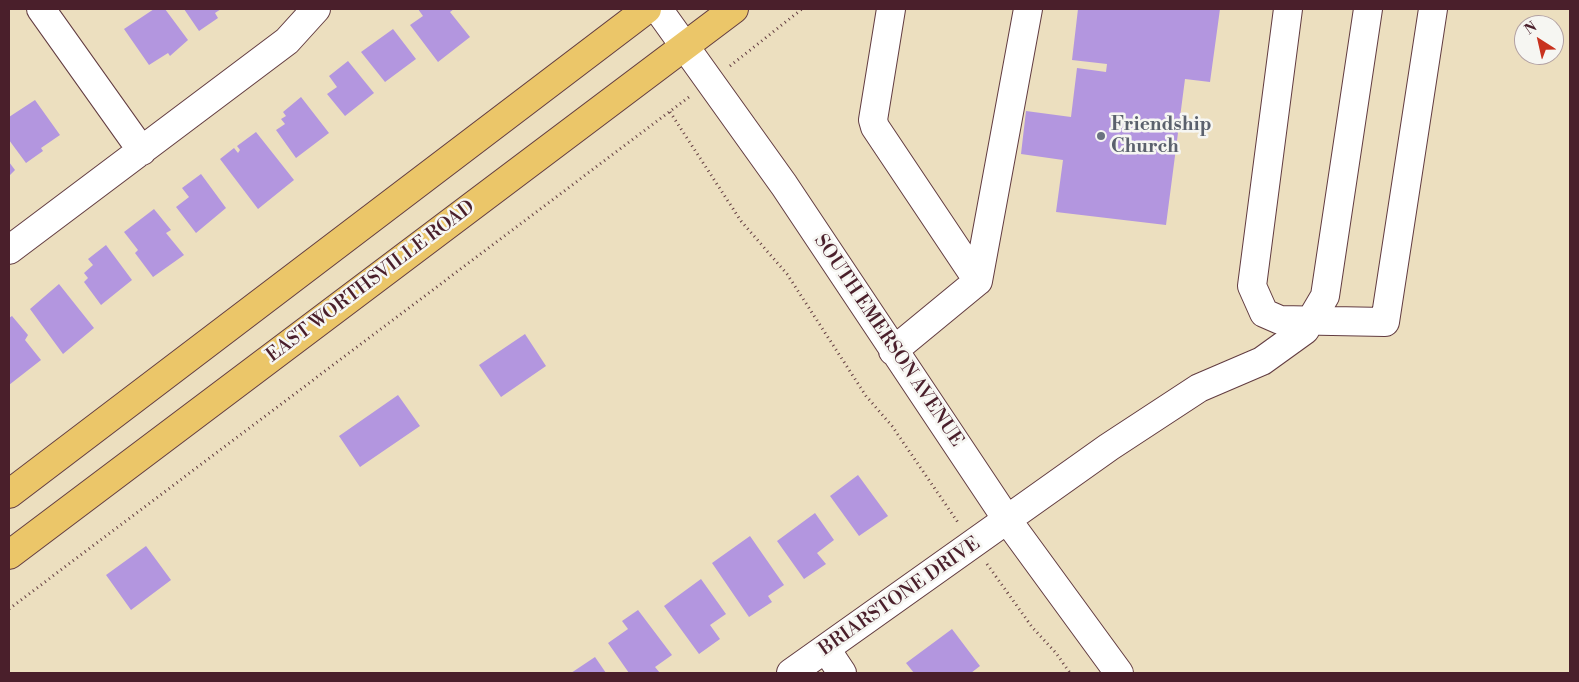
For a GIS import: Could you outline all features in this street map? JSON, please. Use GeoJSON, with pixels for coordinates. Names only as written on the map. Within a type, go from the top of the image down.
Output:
{"type":"FeatureCollection","features":[{"type":"Feature","properties":{"kind":"main road"},"geometry":{"type":"LineString","coordinates":[[9,494],[647,9]]}},
{"type":"Feature","properties":{"kind":"main road","name":"EAST WORTHSVILLE ROAD"},"geometry":{"type":"LineString","coordinates":[[9,555],[734,9]]}},
{"type":"Feature","properties":{"kind":"street"},"geometry":{"type":"LineString","coordinates":[[41,9],[142,150]]}},
{"type":"Feature","properties":{"kind":"street"},"geometry":{"type":"LineString","coordinates":[[9,250],[287,41],[316,9]]}},
{"type":"Feature","properties":{"kind":"street","name":"SOUTH EMERSON AVENUE"},"geometry":{"type":"LineString","coordinates":[[658,9],[784,185],[1008,521],[1119,673]]}},
{"type":"Feature","properties":{"kind":"street"},"geometry":{"type":"LineString","coordinates":[[891,9],[873,120],[875,127],[978,281]]}},
{"type":"Feature","properties":{"kind":"street"},"geometry":{"type":"LineString","coordinates":[[893,351],[978,281],[1028,9]]}},
{"type":"Feature","properties":{"kind":"street"},"geometry":{"type":"LineString","coordinates":[[1288,9],[1252,286],[1264,314],[1280,320],[1385,322],[1433,9]]}},
{"type":"Feature","properties":{"kind":"street","name":"BRIARSTONE DRIVE"},"geometry":{"type":"LineString","coordinates":[[792,673],[1008,521],[1109,447],[1199,388],[1262,362],[1305,330],[1313,320],[1325,296],[1368,9]]}},
{"type":"Feature","properties":{"kind":"street"},"geometry":{"type":"LineString","coordinates":[[826,649],[842,673]]}},
{"type":"Feature","properties":{"kind":"path"},"geometry":{"type":"LineString","coordinates":[[9,609],[710,82],[802,9]]}},
{"type":"Feature","properties":{"kind":"path"},"geometry":{"type":"LineString","coordinates":[[670,112],[741,221],[787,274],[866,396],[892,426],[1032,626],[1056,653],[1070,673]]}},
{"type":"Feature","properties":{"kind":"building"},"geometry":{"type":"Polygon","coordinates":[[[154,9],[165,9],[188,40],[170,56],[168,53],[149,65],[124,29],[154,9]]]}},
{"type":"Feature","properties":{"kind":"building"},"geometry":{"type":"Polygon","coordinates":[[[184,9],[221,9],[215,13],[218,18],[199,31],[184,9]]]}},
{"type":"Feature","properties":{"kind":"building"},"geometry":{"type":"Polygon","coordinates":[[[418,9],[454,9],[450,12],[470,37],[438,62],[410,25],[423,16],[418,9]]]}},
{"type":"Feature","properties":{"kind":"building","name":"Friendship Church"},"geometry":{"type":"Polygon","coordinates":[[[1078,9],[1220,9],[1210,82],[1185,79],[1166,225],[1056,212],[1063,160],[1021,154],[1026,111],[1071,117],[1077,68],[1106,72],[1107,64],[1072,60],[1078,9]]]}},
{"type":"Feature","properties":{"kind":"building"},"geometry":{"type":"Polygon","coordinates":[[[393,29],[416,59],[385,82],[361,52],[393,29]]]}},
{"type":"Feature","properties":{"kind":"building"},"geometry":{"type":"Polygon","coordinates":[[[348,61],[374,93],[345,116],[327,94],[337,87],[329,76],[348,61]]]}},
{"type":"Feature","properties":{"kind":"building"},"geometry":{"type":"Polygon","coordinates":[[[301,97],[329,133],[296,158],[276,130],[285,124],[281,119],[286,116],[283,112],[301,97]]]}},
{"type":"Feature","properties":{"kind":"building"},"geometry":{"type":"Polygon","coordinates":[[[35,100],[60,135],[41,148],[43,151],[26,163],[9,140],[9,117],[35,100]]]}},
{"type":"Feature","properties":{"kind":"building"},"geometry":{"type":"Polygon","coordinates":[[[256,132],[294,180],[258,209],[220,159],[234,148],[238,153],[240,150],[237,146],[256,132]]]}},
{"type":"Feature","properties":{"kind":"building"},"geometry":{"type":"Polygon","coordinates":[[[9,162],[15,170],[9,176],[9,162]]]}},
{"type":"Feature","properties":{"kind":"building"},"geometry":{"type":"Polygon","coordinates":[[[201,174],[226,208],[196,233],[176,207],[189,197],[182,188],[201,174]]]}},
{"type":"Feature","properties":{"kind":"building"},"geometry":{"type":"Polygon","coordinates":[[[154,209],[171,230],[166,233],[184,255],[153,277],[135,253],[138,250],[124,232],[154,209]]]}},
{"type":"Feature","properties":{"kind":"building"},"geometry":{"type":"Polygon","coordinates":[[[106,245],[132,280],[101,305],[84,282],[88,278],[84,273],[93,265],[88,259],[106,245]]]}},
{"type":"Feature","properties":{"kind":"building"},"geometry":{"type":"Polygon","coordinates":[[[59,284],[94,328],[63,354],[30,309],[59,284]]]}},
{"type":"Feature","properties":{"kind":"building"},"geometry":{"type":"Polygon","coordinates":[[[12,316],[28,335],[25,340],[41,360],[9,385],[9,318],[12,316]]]}},
{"type":"Feature","properties":{"kind":"building"},"geometry":{"type":"Polygon","coordinates":[[[525,334],[546,366],[501,397],[479,365],[525,334]]]}},
{"type":"Feature","properties":{"kind":"building"},"geometry":{"type":"Polygon","coordinates":[[[398,395],[420,426],[360,467],[339,436],[398,395]]]}},
{"type":"Feature","properties":{"kind":"building"},"geometry":{"type":"Polygon","coordinates":[[[858,475],[888,516],[859,536],[830,496],[858,475]]]}},
{"type":"Feature","properties":{"kind":"building"},"geometry":{"type":"Polygon","coordinates":[[[815,513],[834,540],[817,553],[826,564],[804,579],[777,541],[815,513]]]}},
{"type":"Feature","properties":{"kind":"building"},"geometry":{"type":"Polygon","coordinates":[[[750,536],[784,585],[768,596],[772,602],[749,617],[712,563],[750,536]]]}},
{"type":"Feature","properties":{"kind":"building"},"geometry":{"type":"Polygon","coordinates":[[[146,546],[171,580],[131,610],[106,575],[146,546]]]}},
{"type":"Feature","properties":{"kind":"building"},"geometry":{"type":"Polygon","coordinates":[[[701,579],[726,614],[710,625],[720,639],[699,654],[664,606],[701,579]]]}},
{"type":"Feature","properties":{"kind":"building"},"geometry":{"type":"Polygon","coordinates":[[[638,610],[672,655],[655,667],[660,673],[629,673],[608,643],[628,629],[622,621],[638,610]]]}},
{"type":"Feature","properties":{"kind":"building"},"geometry":{"type":"Polygon","coordinates":[[[952,629],[980,666],[971,673],[914,673],[906,663],[952,629]]]}},
{"type":"Feature","properties":{"kind":"building"},"geometry":{"type":"Polygon","coordinates":[[[595,657],[606,673],[571,673],[595,657]]]}},
{"type":"Feature","properties":{"kind":"place","name":"Friendship Church"},"geometry":{"type":"Point","coordinates":[1101,136]}}]}
